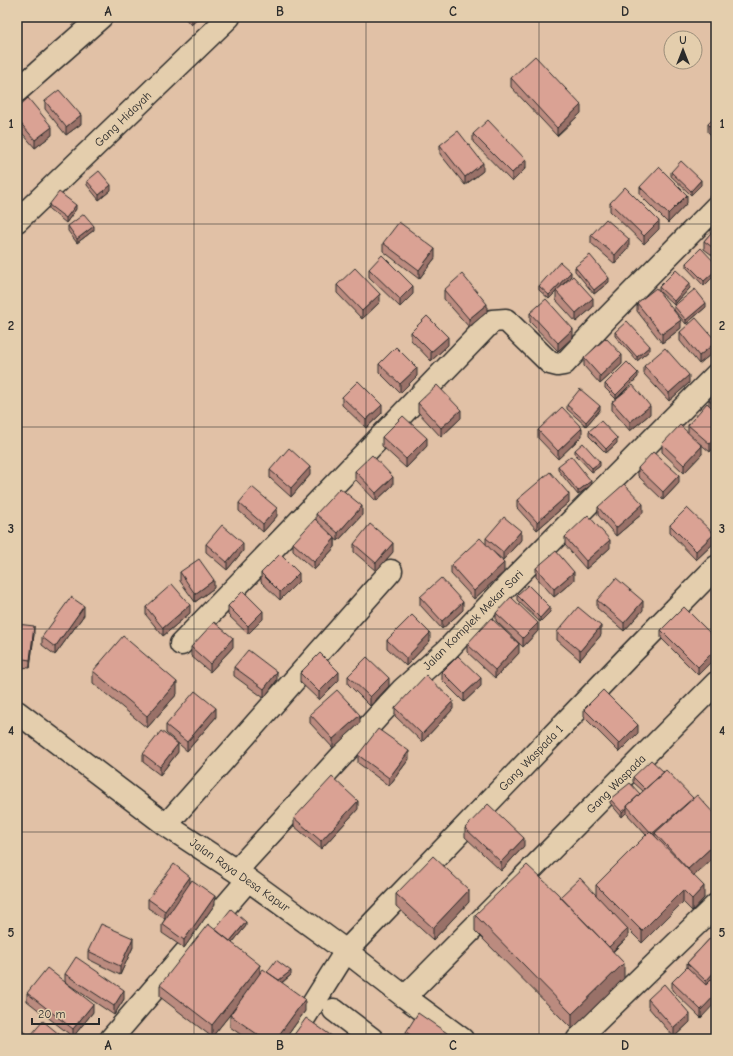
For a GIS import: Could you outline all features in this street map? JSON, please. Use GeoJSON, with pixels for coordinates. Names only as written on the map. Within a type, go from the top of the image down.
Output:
{"type":"FeatureCollection","features":[{"type":"Feature","properties":{"kind":"street"},"geometry":{"type":"LineString","coordinates":[[17,91],[101,17]]}},
{"type":"Feature","properties":{"kind":"street","name":"Gang Hidayah"},"geometry":{"type":"LineString","coordinates":[[17,221],[229,17]]}},
{"type":"Feature","properties":{"kind":"street"},"geometry":{"type":"LineString","coordinates":[[182,644],[492,321],[506,320],[550,363],[558,365],[564,364],[716,207]]}},
{"type":"Feature","properties":{"kind":"street","name":"Jalan Komplek Mekar Sari"},"geometry":{"type":"LineString","coordinates":[[111,1039],[242,876],[403,689],[447,650],[514,578],[716,374]]}},
{"type":"Feature","properties":{"kind":"street","name":"Gang Waspada 1"},"geometry":{"type":"LineString","coordinates":[[291,1039],[346,951],[716,566]]}},
{"type":"Feature","properties":{"kind":"street"},"geometry":{"type":"LineString","coordinates":[[166,825],[391,571]]}},
{"type":"Feature","properties":{"kind":"street","name":"Gang Waspada"},"geometry":{"type":"LineString","coordinates":[[405,997],[716,683]]}},
{"type":"Feature","properties":{"kind":"street","name":"Jalan Raya Desa Kapur"},"geometry":{"type":"LineString","coordinates":[[17,712],[166,825],[242,876],[346,951],[458,1038]]}},
{"type":"Feature","properties":{"kind":"street"},"geometry":{"type":"LineString","coordinates":[[578,1039],[716,905]]}},
{"type":"Feature","properties":{"kind":"street"},"geometry":{"type":"LineString","coordinates":[[334,1010],[372,1039]]}},
{"type":"Feature","properties":{"kind":"building"},"geometry":{"type":"Polygon","coordinates":[[[535,56],[581,105],[557,128],[511,78],[535,56]]]}},
{"type":"Feature","properties":{"kind":"building"},"geometry":{"type":"Polygon","coordinates":[[[59,90],[81,115],[66,127],[45,101],[59,90]]]}},
{"type":"Feature","properties":{"kind":"building"},"geometry":{"type":"Polygon","coordinates":[[[28,98],[52,127],[35,140],[17,119],[17,108],[28,98]]]}},
{"type":"Feature","properties":{"kind":"building"},"geometry":{"type":"Polygon","coordinates":[[[716,116],[716,132],[708,124],[716,116]]]}},
{"type":"Feature","properties":{"kind":"building"},"geometry":{"type":"Polygon","coordinates":[[[488,120],[526,160],[512,173],[473,134],[488,120]]]}},
{"type":"Feature","properties":{"kind":"building"},"geometry":{"type":"Polygon","coordinates":[[[458,131],[483,163],[465,177],[440,145],[458,131]]]}},
{"type":"Feature","properties":{"kind":"building"},"geometry":{"type":"Polygon","coordinates":[[[681,161],[701,180],[691,191],[671,172],[681,161]]]}},
{"type":"Feature","properties":{"kind":"building"},"geometry":{"type":"Polygon","coordinates":[[[659,167],[687,195],[668,214],[640,187],[659,167]]]}},
{"type":"Feature","properties":{"kind":"building"},"geometry":{"type":"Polygon","coordinates":[[[99,171],[111,185],[99,195],[87,181],[99,171]]]}},
{"type":"Feature","properties":{"kind":"building"},"geometry":{"type":"Polygon","coordinates":[[[625,187],[659,221],[644,236],[610,203],[625,187]]]}},
{"type":"Feature","properties":{"kind":"building"},"geometry":{"type":"Polygon","coordinates":[[[59,192],[76,205],[66,218],[49,205],[59,192]]]}},
{"type":"Feature","properties":{"kind":"building"},"geometry":{"type":"Polygon","coordinates":[[[84,214],[94,226],[77,239],[68,226],[84,214]]]}},
{"type":"Feature","properties":{"kind":"building"},"geometry":{"type":"Polygon","coordinates":[[[606,219],[629,239],[615,255],[591,235],[606,219]]]}},
{"type":"Feature","properties":{"kind":"building"},"geometry":{"type":"Polygon","coordinates":[[[399,222],[435,249],[419,270],[383,243],[399,222]]]}},
{"type":"Feature","properties":{"kind":"building"},"geometry":{"type":"Polygon","coordinates":[[[716,227],[716,250],[704,241],[716,227]]]}},
{"type":"Feature","properties":{"kind":"building"},"geometry":{"type":"Polygon","coordinates":[[[701,248],[716,264],[716,270],[704,281],[686,263],[701,248]]]}},
{"type":"Feature","properties":{"kind":"building"},"geometry":{"type":"Polygon","coordinates":[[[382,255],[413,286],[400,299],[369,269],[382,255]]]}},
{"type":"Feature","properties":{"kind":"building"},"geometry":{"type":"Polygon","coordinates":[[[590,255],[609,278],[594,290],[575,267],[590,255]]]}},
{"type":"Feature","properties":{"kind":"building"},"geometry":{"type":"Polygon","coordinates":[[[560,262],[571,272],[549,295],[539,286],[560,262]]]}},
{"type":"Feature","properties":{"kind":"building"},"geometry":{"type":"Polygon","coordinates":[[[355,268],[380,294],[362,311],[337,285],[355,268]]]}},
{"type":"Feature","properties":{"kind":"building"},"geometry":{"type":"Polygon","coordinates":[[[676,270],[690,283],[674,301],[659,287],[676,270]]]}},
{"type":"Feature","properties":{"kind":"building"},"geometry":{"type":"Polygon","coordinates":[[[462,274],[487,304],[469,319],[444,290],[462,274]]]}},
{"type":"Feature","properties":{"kind":"building"},"geometry":{"type":"Polygon","coordinates":[[[573,276],[593,298],[576,313],[556,291],[573,276]]]}},
{"type":"Feature","properties":{"kind":"building"},"geometry":{"type":"Polygon","coordinates":[[[656,288],[681,320],[662,334],[637,303],[656,288]]]}},
{"type":"Feature","properties":{"kind":"building"},"geometry":{"type":"Polygon","coordinates":[[[695,289],[706,303],[686,320],[674,306],[695,289]]]}},
{"type":"Feature","properties":{"kind":"building"},"geometry":{"type":"Polygon","coordinates":[[[546,299],[573,329],[558,343],[530,313],[546,299]]]}},
{"type":"Feature","properties":{"kind":"building"},"geometry":{"type":"Polygon","coordinates":[[[427,316],[448,337],[431,352],[411,332],[427,316]]]}},
{"type":"Feature","properties":{"kind":"building"},"geometry":{"type":"Polygon","coordinates":[[[696,318],[716,341],[699,356],[680,332],[696,318]]]}},
{"type":"Feature","properties":{"kind":"building"},"geometry":{"type":"Polygon","coordinates":[[[627,321],[650,346],[637,357],[615,332],[627,321]]]}},
{"type":"Feature","properties":{"kind":"building"},"geometry":{"type":"Polygon","coordinates":[[[606,338],[622,355],[600,376],[584,358],[606,338]]]}},
{"type":"Feature","properties":{"kind":"building"},"geometry":{"type":"Polygon","coordinates":[[[396,347],[417,368],[400,384],[379,364],[396,347]]]}},
{"type":"Feature","properties":{"kind":"building"},"geometry":{"type":"Polygon","coordinates":[[[665,348],[689,375],[669,393],[644,366],[665,348]]]}},
{"type":"Feature","properties":{"kind":"building"},"geometry":{"type":"Polygon","coordinates":[[[627,362],[638,373],[616,395],[605,384],[627,362]]]}},
{"type":"Feature","properties":{"kind":"building"},"geometry":{"type":"Polygon","coordinates":[[[358,381],[382,405],[366,420],[342,397],[358,381]]]}},
{"type":"Feature","properties":{"kind":"building"},"geometry":{"type":"Polygon","coordinates":[[[437,385],[461,410],[441,428],[418,403],[437,385]]]}},
{"type":"Feature","properties":{"kind":"building"},"geometry":{"type":"Polygon","coordinates":[[[633,385],[650,406],[630,422],[612,402],[633,385]]]}},
{"type":"Feature","properties":{"kind":"building"},"geometry":{"type":"Polygon","coordinates":[[[580,389],[600,406],[586,422],[567,405],[580,389]]]}},
{"type":"Feature","properties":{"kind":"building"},"geometry":{"type":"Polygon","coordinates":[[[716,392],[716,405],[709,400],[716,392]]]}},
{"type":"Feature","properties":{"kind":"building"},"geometry":{"type":"Polygon","coordinates":[[[707,403],[716,412],[716,437],[710,444],[688,425],[707,403]]]}},
{"type":"Feature","properties":{"kind":"building"},"geometry":{"type":"Polygon","coordinates":[[[562,407],[582,428],[558,451],[538,430],[562,407]]]}},
{"type":"Feature","properties":{"kind":"building"},"geometry":{"type":"Polygon","coordinates":[[[403,416],[427,438],[406,459],[382,437],[403,416]]]}},
{"type":"Feature","properties":{"kind":"building"},"geometry":{"type":"Polygon","coordinates":[[[601,421],[617,438],[606,449],[589,431],[601,421]]]}},
{"type":"Feature","properties":{"kind":"building"},"geometry":{"type":"Polygon","coordinates":[[[680,425],[702,446],[684,465],[662,444],[680,425]]]}},
{"type":"Feature","properties":{"kind":"building"},"geometry":{"type":"Polygon","coordinates":[[[583,443],[600,462],[592,468],[575,450],[583,443]]]}},
{"type":"Feature","properties":{"kind":"building"},"geometry":{"type":"Polygon","coordinates":[[[289,448],[310,467],[291,488],[270,470],[289,448]]]}},
{"type":"Feature","properties":{"kind":"building"},"geometry":{"type":"Polygon","coordinates":[[[653,452],[679,475],[663,492],[638,468],[653,452]]]}},
{"type":"Feature","properties":{"kind":"building"},"geometry":{"type":"Polygon","coordinates":[[[372,455],[393,477],[376,493],[355,471],[372,455]]]}},
{"type":"Feature","properties":{"kind":"building"},"geometry":{"type":"Polygon","coordinates":[[[571,456],[591,481],[578,491],[558,466],[571,456]]]}},
{"type":"Feature","properties":{"kind":"building"},"geometry":{"type":"Polygon","coordinates":[[[550,472],[569,494],[537,522],[517,500],[550,472]]]}},
{"type":"Feature","properties":{"kind":"building"},"geometry":{"type":"Polygon","coordinates":[[[624,484],[643,504],[616,528],[598,507],[624,484]]]}},
{"type":"Feature","properties":{"kind":"building"},"geometry":{"type":"Polygon","coordinates":[[[252,487],[277,508],[263,524],[239,503],[252,487]]]}},
{"type":"Feature","properties":{"kind":"building"},"geometry":{"type":"Polygon","coordinates":[[[340,488],[362,506],[338,533],[316,514],[340,488]]]}},
{"type":"Feature","properties":{"kind":"building"},"geometry":{"type":"Polygon","coordinates":[[[687,508],[714,534],[696,551],[670,525],[687,508]]]}},
{"type":"Feature","properties":{"kind":"building"},"geometry":{"type":"Polygon","coordinates":[[[588,515],[610,540],[586,561],[565,537],[588,515]]]}},
{"type":"Feature","properties":{"kind":"building"},"geometry":{"type":"Polygon","coordinates":[[[504,517],[521,531],[503,552],[486,538],[504,517]]]}},
{"type":"Feature","properties":{"kind":"building"},"geometry":{"type":"Polygon","coordinates":[[[315,519],[335,538],[314,562],[293,543],[315,519]]]}},
{"type":"Feature","properties":{"kind":"building"},"geometry":{"type":"Polygon","coordinates":[[[370,524],[393,543],[376,563],[354,544],[370,524]]]}},
{"type":"Feature","properties":{"kind":"building"},"geometry":{"type":"Polygon","coordinates":[[[222,525],[243,543],[227,562],[206,544],[222,525]]]}},
{"type":"Feature","properties":{"kind":"building"},"geometry":{"type":"Polygon","coordinates":[[[480,538],[504,563],[474,591],[451,565],[480,538]]]}},
{"type":"Feature","properties":{"kind":"building"},"geometry":{"type":"Polygon","coordinates":[[[556,551],[574,572],[554,589],[536,568],[556,551]]]}},
{"type":"Feature","properties":{"kind":"building"},"geometry":{"type":"Polygon","coordinates":[[[280,554],[299,573],[280,592],[261,573],[280,554]]]}},
{"type":"Feature","properties":{"kind":"building"},"geometry":{"type":"Polygon","coordinates":[[[199,559],[214,580],[195,594],[180,572],[199,559]]]}},
{"type":"Feature","properties":{"kind":"building"},"geometry":{"type":"Polygon","coordinates":[[[441,578],[463,602],[442,621],[420,597],[441,578]]]}},
{"type":"Feature","properties":{"kind":"building"},"geometry":{"type":"Polygon","coordinates":[[[616,578],[643,601],[624,623],[597,600],[616,578]]]}},
{"type":"Feature","properties":{"kind":"building"},"geometry":{"type":"Polygon","coordinates":[[[172,584],[190,605],[163,628],[146,607],[172,584]]]}},
{"type":"Feature","properties":{"kind":"building"},"geometry":{"type":"Polygon","coordinates":[[[528,585],[550,607],[540,618],[517,595],[528,585]]]}},
{"type":"Feature","properties":{"kind":"building"},"geometry":{"type":"Polygon","coordinates":[[[243,591],[263,611],[248,626],[228,606],[243,591]]]}},
{"type":"Feature","properties":{"kind":"building"},"geometry":{"type":"Polygon","coordinates":[[[71,597],[84,606],[55,647],[42,637],[71,597]]]}},
{"type":"Feature","properties":{"kind":"building"},"geometry":{"type":"Polygon","coordinates":[[[511,597],[538,623],[523,638],[496,613],[511,597]]]}},
{"type":"Feature","properties":{"kind":"building"},"geometry":{"type":"Polygon","coordinates":[[[578,607],[601,626],[580,651],[557,632],[578,607]]]}},
{"type":"Feature","properties":{"kind":"building"},"geometry":{"type":"Polygon","coordinates":[[[684,607],[716,639],[716,649],[698,667],[661,630],[684,607]]]}},
{"type":"Feature","properties":{"kind":"building"},"geometry":{"type":"Polygon","coordinates":[[[412,615],[430,633],[406,658],[387,640],[412,615]]]}},
{"type":"Feature","properties":{"kind":"building"},"geometry":{"type":"Polygon","coordinates":[[[491,618],[519,644],[495,670],[467,644],[491,618]]]}},
{"type":"Feature","properties":{"kind":"building"},"geometry":{"type":"Polygon","coordinates":[[[214,622],[233,638],[210,664],[191,647],[214,622]]]}},
{"type":"Feature","properties":{"kind":"building"},"geometry":{"type":"Polygon","coordinates":[[[17,624],[34,626],[30,660],[17,658],[17,624]]]}},
{"type":"Feature","properties":{"kind":"building"},"geometry":{"type":"Polygon","coordinates":[[[123,636],[177,682],[147,716],[93,671],[123,636]]]}},
{"type":"Feature","properties":{"kind":"building"},"geometry":{"type":"Polygon","coordinates":[[[248,650],[277,672],[264,689],[234,667],[248,650]]]}},
{"type":"Feature","properties":{"kind":"building"},"geometry":{"type":"Polygon","coordinates":[[[320,653],[339,672],[319,692],[300,673],[320,653]]]}},
{"type":"Feature","properties":{"kind":"building"},"geometry":{"type":"Polygon","coordinates":[[[458,656],[481,678],[464,694],[442,672],[458,656]]]}},
{"type":"Feature","properties":{"kind":"building"},"geometry":{"type":"Polygon","coordinates":[[[367,657],[389,678],[370,697],[348,676],[367,657]]]}},
{"type":"Feature","properties":{"kind":"building"},"geometry":{"type":"Polygon","coordinates":[[[426,675],[453,701],[422,734],[395,708],[426,675]]]}},
{"type":"Feature","properties":{"kind":"building"},"geometry":{"type":"Polygon","coordinates":[[[337,690],[360,715],[333,739],[310,714],[337,690]]]}},
{"type":"Feature","properties":{"kind":"building"},"geometry":{"type":"Polygon","coordinates":[[[603,690],[638,725],[619,744],[584,709],[603,690]]]}},
{"type":"Feature","properties":{"kind":"building"},"geometry":{"type":"Polygon","coordinates":[[[195,691],[216,708],[187,742],[166,725],[195,691]]]}},
{"type":"Feature","properties":{"kind":"building"},"geometry":{"type":"Polygon","coordinates":[[[378,729],[409,751],[389,778],[358,755],[378,729]]]}},
{"type":"Feature","properties":{"kind":"building"},"geometry":{"type":"Polygon","coordinates":[[[161,731],[178,744],[160,767],[143,754],[161,731]]]}},
{"type":"Feature","properties":{"kind":"building"},"geometry":{"type":"Polygon","coordinates":[[[651,760],[664,772],[645,789],[633,777],[651,760]]]}},
{"type":"Feature","properties":{"kind":"building"},"geometry":{"type":"Polygon","coordinates":[[[666,770],[693,798],[652,834],[627,806],[666,770]]]}},
{"type":"Feature","properties":{"kind":"building"},"geometry":{"type":"Polygon","coordinates":[[[332,777],[358,801],[321,841],[294,818],[332,777]]]}},
{"type":"Feature","properties":{"kind":"building"},"geometry":{"type":"Polygon","coordinates":[[[630,783],[640,794],[622,812],[610,799],[630,783]]]}},
{"type":"Feature","properties":{"kind":"building"},"geometry":{"type":"Polygon","coordinates":[[[697,795],[716,816],[716,843],[688,869],[655,833],[697,795]]]}},
{"type":"Feature","properties":{"kind":"building"},"geometry":{"type":"Polygon","coordinates":[[[488,804],[524,838],[501,862],[465,828],[488,804]]]}},
{"type":"Feature","properties":{"kind":"building"},"geometry":{"type":"Polygon","coordinates":[[[650,831],[704,886],[692,899],[683,890],[642,931],[596,885],[650,831]]]}},
{"type":"Feature","properties":{"kind":"building"},"geometry":{"type":"Polygon","coordinates":[[[433,856],[469,890],[433,928],[396,894],[433,856]]]}},
{"type":"Feature","properties":{"kind":"building"},"geometry":{"type":"Polygon","coordinates":[[[174,864],[190,877],[165,911],[148,899],[174,864]]]}},
{"type":"Feature","properties":{"kind":"building"},"geometry":{"type":"Polygon","coordinates":[[[527,865],[557,893],[624,963],[572,1014],[475,915],[527,865]]]}},
{"type":"Feature","properties":{"kind":"building"},"geometry":{"type":"Polygon","coordinates":[[[580,878],[628,929],[609,947],[560,897],[580,878]]]}},
{"type":"Feature","properties":{"kind":"building"},"geometry":{"type":"Polygon","coordinates":[[[192,880],[215,896],[184,940],[162,924],[192,880]]]}},
{"type":"Feature","properties":{"kind":"building"},"geometry":{"type":"Polygon","coordinates":[[[231,909],[246,922],[230,941],[215,929],[231,909]]]}},
{"type":"Feature","properties":{"kind":"building"},"geometry":{"type":"Polygon","coordinates":[[[101,924],[133,938],[120,966],[88,951],[101,924]]]}},
{"type":"Feature","properties":{"kind":"building"},"geometry":{"type":"Polygon","coordinates":[[[208,924],[260,965],[212,1025],[160,985],[208,924]]]}},
{"type":"Feature","properties":{"kind":"building"},"geometry":{"type":"Polygon","coordinates":[[[716,932],[716,970],[706,981],[687,963],[716,932]]]}},
{"type":"Feature","properties":{"kind":"building"},"geometry":{"type":"Polygon","coordinates":[[[76,957],[124,990],[114,1006],[65,974],[76,957]]]}},
{"type":"Feature","properties":{"kind":"building"},"geometry":{"type":"Polygon","coordinates":[[[276,960],[291,971],[279,980],[267,972],[276,960]]]}},
{"type":"Feature","properties":{"kind":"building"},"geometry":{"type":"Polygon","coordinates":[[[687,967],[706,985],[716,975],[716,994],[701,1010],[672,982],[687,967]]]}},
{"type":"Feature","properties":{"kind":"building"},"geometry":{"type":"Polygon","coordinates":[[[47,968],[93,1004],[73,1029],[27,993],[47,968]]]}},
{"type":"Feature","properties":{"kind":"building"},"geometry":{"type":"Polygon","coordinates":[[[263,969],[305,999],[276,1039],[264,1039],[230,1015],[263,969]]]}},
{"type":"Feature","properties":{"kind":"building"},"geometry":{"type":"Polygon","coordinates":[[[664,984],[690,1014],[674,1028],[648,999],[664,984]]]}},
{"type":"Feature","properties":{"kind":"building"},"geometry":{"type":"Polygon","coordinates":[[[418,1013],[447,1033],[443,1039],[416,1039],[406,1032],[418,1013]]]}},
{"type":"Feature","properties":{"kind":"building"},"geometry":{"type":"Polygon","coordinates":[[[306,1018],[336,1039],[291,1039],[306,1018]]]}},
{"type":"Feature","properties":{"kind":"building"},"geometry":{"type":"Polygon","coordinates":[[[43,1021],[65,1039],[36,1039],[31,1035],[43,1021]]]}},
{"type":"Feature","properties":{"kind":"building"},"geometry":{"type":"Polygon","coordinates":[[[17,1026],[32,1039],[17,1039],[17,1026]]]}}]}
